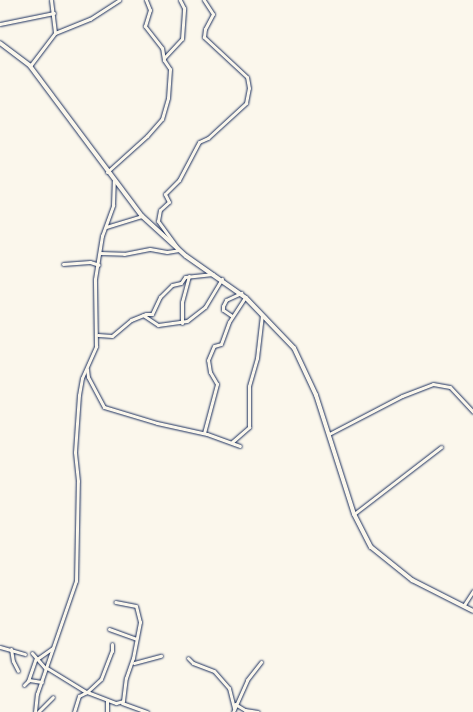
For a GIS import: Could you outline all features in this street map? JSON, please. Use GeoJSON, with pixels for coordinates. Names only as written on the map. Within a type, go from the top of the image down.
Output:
{"type":"FeatureCollection","features":[{"type":"Feature","properties":{"kind":"street"},"geometry":{"type":"LineString","coordinates":[[51,0],[54,13],[55,33]]}},
{"type":"Feature","properties":{"kind":"street"},"geometry":{"type":"LineString","coordinates":[[30,66],[55,33],[90,19],[119,0]]}},
{"type":"Feature","properties":{"kind":"street"},"geometry":{"type":"LineString","coordinates":[[107,172],[147,136],[162,119],[170,75],[162,48],[145,26],[150,10],[146,0]]}},
{"type":"Feature","properties":{"kind":"street"},"geometry":{"type":"LineString","coordinates":[[164,58],[182,39],[184,8],[180,0]]}},
{"type":"Feature","properties":{"kind":"street"},"geometry":{"type":"LineString","coordinates":[[179,250],[158,221],[160,210],[169,202],[165,194],[179,180],[197,144],[206,140],[225,120],[239,112],[246,104],[249,91],[244,74],[206,40],[204,31],[213,14],[204,0]]}},
{"type":"Feature","properties":{"kind":"street"},"geometry":{"type":"LineString","coordinates":[[0,24],[54,13]]}},
{"type":"Feature","properties":{"kind":"street"},"geometry":{"type":"LineString","coordinates":[[0,42],[30,66],[107,172],[142,216],[179,250],[222,279],[245,297],[263,313],[297,353],[329,434],[354,514],[371,547],[392,566],[412,580],[464,605],[473,611]]}},
{"type":"Feature","properties":{"kind":"street"},"geometry":{"type":"LineString","coordinates":[[35,712],[35,700],[47,669],[76,580],[76,432],[80,384],[95,353],[98,335],[95,284],[100,253],[113,205],[114,181]]}},
{"type":"Feature","properties":{"kind":"street"},"geometry":{"type":"LineString","coordinates":[[106,227],[142,216]]}},
{"type":"Feature","properties":{"kind":"street"},"geometry":{"type":"LineString","coordinates":[[100,253],[124,254],[147,249],[167,252],[179,250]]}},
{"type":"Feature","properties":{"kind":"street"},"geometry":{"type":"LineString","coordinates":[[63,264],[90,262],[99,265]]}},
{"type":"Feature","properties":{"kind":"street"},"geometry":{"type":"LineString","coordinates":[[98,335],[112,336],[131,320],[143,315],[152,314],[160,297],[172,285],[181,283],[189,276],[213,274]]}},
{"type":"Feature","properties":{"kind":"street"},"geometry":{"type":"LineString","coordinates":[[182,324],[182,302],[189,276]]}},
{"type":"Feature","properties":{"kind":"street"},"geometry":{"type":"LineString","coordinates":[[143,315],[153,324],[182,324],[205,307],[222,279]]}},
{"type":"Feature","properties":{"kind":"street"},"geometry":{"type":"LineString","coordinates":[[232,316],[223,310],[223,306],[226,300],[240,293]]}},
{"type":"Feature","properties":{"kind":"street"},"geometry":{"type":"LineString","coordinates":[[204,433],[217,382],[211,375],[208,360],[214,346],[221,344],[232,316],[245,297]]}},
{"type":"Feature","properties":{"kind":"street"},"geometry":{"type":"LineString","coordinates":[[232,442],[248,429],[250,423],[249,386],[258,358],[263,313]]}},
{"type":"Feature","properties":{"kind":"street"},"geometry":{"type":"LineString","coordinates":[[87,368],[88,377],[104,407],[157,423],[204,433],[240,446]]}},
{"type":"Feature","properties":{"kind":"street"},"geometry":{"type":"LineString","coordinates":[[329,434],[402,396],[433,384],[450,387],[473,412]]}},
{"type":"Feature","properties":{"kind":"street"},"geometry":{"type":"LineString","coordinates":[[354,514],[441,447]]}},
{"type":"Feature","properties":{"kind":"street"},"geometry":{"type":"LineString","coordinates":[[464,605],[473,591]]}},
{"type":"Feature","properties":{"kind":"street"},"geometry":{"type":"LineString","coordinates":[[115,602],[136,606],[140,627],[136,639],[134,663]]}},
{"type":"Feature","properties":{"kind":"street"},"geometry":{"type":"LineString","coordinates":[[109,629],[136,639]]}},
{"type":"Feature","properties":{"kind":"street"},"geometry":{"type":"LineString","coordinates":[[74,712],[79,696],[101,679],[112,651],[112,644]]}},
{"type":"Feature","properties":{"kind":"street"},"geometry":{"type":"LineString","coordinates":[[0,647],[25,654]]}},
{"type":"Feature","properties":{"kind":"street"},"geometry":{"type":"LineString","coordinates":[[24,685],[28,680],[37,659],[53,648]]}},
{"type":"Feature","properties":{"kind":"street"},"geometry":{"type":"LineString","coordinates":[[11,649],[11,657],[18,670]]}},
{"type":"Feature","properties":{"kind":"street"},"geometry":{"type":"LineString","coordinates":[[32,653],[47,669],[86,692],[107,700],[122,703],[127,708],[147,712]]}},
{"type":"Feature","properties":{"kind":"street"},"geometry":{"type":"LineString","coordinates":[[122,703],[134,654]]}},
{"type":"Feature","properties":{"kind":"street"},"geometry":{"type":"LineString","coordinates":[[130,666],[134,663],[161,656]]}},
{"type":"Feature","properties":{"kind":"street"},"geometry":{"type":"LineString","coordinates":[[188,658],[193,662],[214,671],[229,688],[234,706]]}},
{"type":"Feature","properties":{"kind":"street"},"geometry":{"type":"LineString","coordinates":[[233,712],[234,706],[247,680],[260,662]]}},
{"type":"Feature","properties":{"kind":"street"},"geometry":{"type":"LineString","coordinates":[[28,680],[42,682]]}},
{"type":"Feature","properties":{"kind":"street"},"geometry":{"type":"LineString","coordinates":[[38,712],[53,697]]}},
{"type":"Feature","properties":{"kind":"street"},"geometry":{"type":"LineString","coordinates":[[107,700],[108,712]]}},
{"type":"Feature","properties":{"kind":"street"},"geometry":{"type":"LineString","coordinates":[[234,706],[245,710],[258,712]]}}]}
